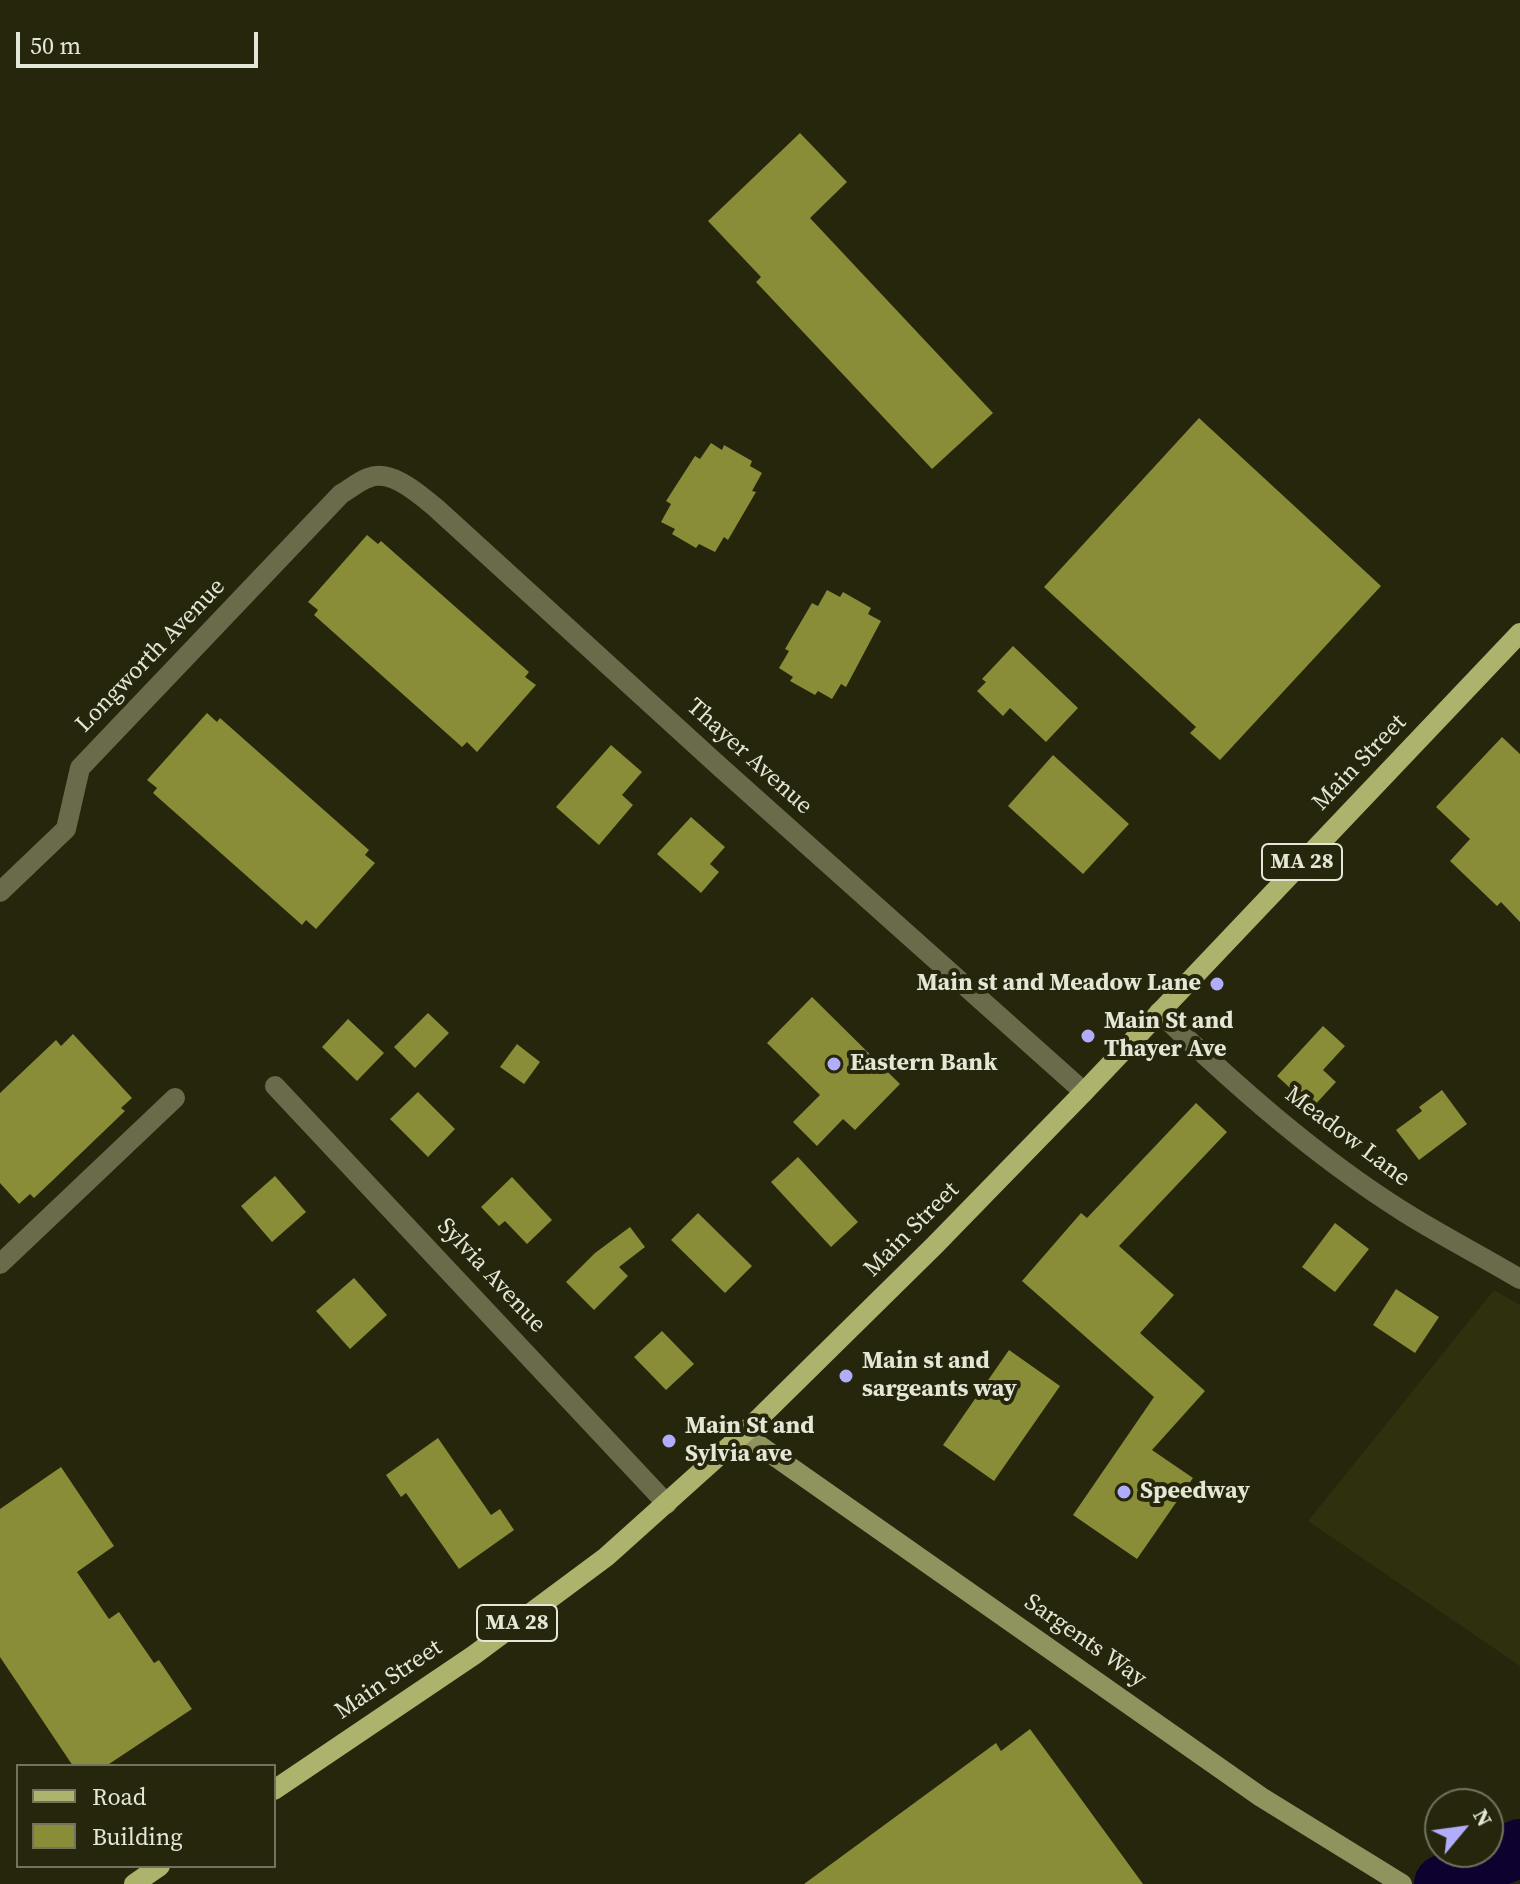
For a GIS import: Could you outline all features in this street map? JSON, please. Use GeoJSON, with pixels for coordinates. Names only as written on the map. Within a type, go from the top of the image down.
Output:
{"type":"FeatureCollection","features":[{"type":"Feature","properties":{"kind":"main road","name":"Main Street"},"geometry":{"type":"LineString","coordinates":[[276,1789],[474,1655],[606,1557],[743,1434],[1084,1092],[1520,633]]}},
{"type":"Feature","properties":{"kind":"main road","name":"Sargents Way"},"geometry":{"type":"LineString","coordinates":[[743,1434],[1261,1797],[1402,1884]]}},
{"type":"Feature","properties":{"kind":"main road"},"geometry":{"type":"LineString","coordinates":[[134,1884],[157,1868]]}},
{"type":"Feature","properties":{"kind":"street","name":"Longworth Avenue"},"geometry":{"type":"LineString","coordinates":[[0,892],[66,829],[80,768],[341,494],[371,476]]}},
{"type":"Feature","properties":{"kind":"street","name":"Thayer Avenue"},"geometry":{"type":"LineString","coordinates":[[371,476],[391,479],[414,490],[436,508],[1084,1092]]}},
{"type":"Feature","properties":{"kind":"street","name":"Meadow Lane"},"geometry":{"type":"LineString","coordinates":[[1159,1012],[1291,1130],[1403,1211],[1520,1279]]}},
{"type":"Feature","properties":{"kind":"street","name":"Sylvia Avenue"},"geometry":{"type":"LineString","coordinates":[[275,1086],[667,1504]]}},
{"type":"Feature","properties":{"kind":"street"},"geometry":{"type":"LineString","coordinates":[[0,1264],[175,1098]]}},
{"type":"Feature","properties":{"kind":"shaded area"},"geometry":{"type":"Polygon","coordinates":[[[1494,1290],[1520,1305],[1520,1666],[1308,1521],[1494,1290]]]}},
{"type":"Feature","properties":{"kind":"building"},"geometry":{"type":"Polygon","coordinates":[[[800,133],[847,182],[810,218],[993,413],[932,469],[756,282],[761,277],[708,221],[800,133]]]}},
{"type":"Feature","properties":{"kind":"building"},"geometry":{"type":"Polygon","coordinates":[[[1199,418],[1381,586],[1220,760],[1190,733],[1196,727],[1044,587],[1199,418]]]}},
{"type":"Feature","properties":{"kind":"building"},"geometry":{"type":"Polygon","coordinates":[[[711,443],[722,450],[724,445],[752,461],[750,466],[762,473],[752,491],[756,492],[728,540],[724,537],[715,552],[699,544],[696,548],[672,534],[675,529],[661,522],[671,504],[666,501],[695,456],[700,459],[711,443]]]}},
{"type":"Feature","properties":{"kind":"building"},"geometry":{"type":"Polygon","coordinates":[[[367,535],[378,544],[381,541],[529,672],[525,677],[536,685],[477,752],[467,742],[462,747],[314,615],[318,610],[308,602],[367,535]]]}},
{"type":"Feature","properties":{"kind":"building"},"geometry":{"type":"Polygon","coordinates":[[[827,590],[840,597],[843,592],[871,608],[868,614],[881,621],[846,687],[841,684],[832,699],[818,691],[815,695],[790,681],[793,677],[779,668],[789,651],[785,649],[812,603],[818,606],[827,590]]]}},
{"type":"Feature","properties":{"kind":"building"},"geometry":{"type":"Polygon","coordinates":[[[1013,646],[1078,708],[1046,742],[1010,708],[1003,716],[977,691],[986,682],[982,679],[1013,646]]]}},
{"type":"Feature","properties":{"kind":"building"},"geometry":{"type":"Polygon","coordinates":[[[207,713],[217,722],[220,718],[369,850],[365,855],[375,863],[316,929],[306,920],[302,925],[153,793],[157,788],[147,780],[207,713]]]}},
{"type":"Feature","properties":{"kind":"building"},"geometry":{"type":"Polygon","coordinates":[[[1502,737],[1520,754],[1520,922],[1501,902],[1497,906],[1450,861],[1470,839],[1436,807],[1502,737]]]}},
{"type":"Feature","properties":{"kind":"building"},"geometry":{"type":"Polygon","coordinates":[[[611,745],[642,772],[622,795],[633,805],[599,845],[556,807],[611,745]]]}},
{"type":"Feature","properties":{"kind":"building"},"geometry":{"type":"Polygon","coordinates":[[[1053,755],[1129,824],[1083,874],[1008,806],[1053,755]]]}},
{"type":"Feature","properties":{"kind":"building"},"geometry":{"type":"Polygon","coordinates":[[[691,817],[725,847],[710,864],[719,872],[701,893],[657,854],[691,817]]]}},
{"type":"Feature","properties":{"kind":"building","name":"Eastern Bank"},"geometry":{"type":"Polygon","coordinates":[[[812,997],[900,1084],[855,1130],[843,1119],[817,1146],[793,1122],[820,1095],[767,1043],[812,997]]]}},
{"type":"Feature","properties":{"kind":"building"},"geometry":{"type":"Polygon","coordinates":[[[428,1013],[449,1033],[415,1068],[394,1047],[428,1013]]]}},
{"type":"Feature","properties":{"kind":"building"},"geometry":{"type":"Polygon","coordinates":[[[348,1019],[384,1053],[357,1081],[322,1047],[348,1019]]]}},
{"type":"Feature","properties":{"kind":"building"},"geometry":{"type":"Polygon","coordinates":[[[1323,1026],[1345,1046],[1323,1070],[1336,1082],[1312,1108],[1277,1076],[1323,1026]]]}},
{"type":"Feature","properties":{"kind":"building"},"geometry":{"type":"Polygon","coordinates":[[[73,1034],[132,1098],[121,1108],[125,1111],[34,1198],[30,1194],[19,1204],[0,1183],[0,1093],[56,1040],[61,1046],[73,1034]]]}},
{"type":"Feature","properties":{"kind":"building"},"geometry":{"type":"Polygon","coordinates":[[[517,1044],[540,1062],[524,1084],[500,1067],[517,1044]]]}},
{"type":"Feature","properties":{"kind":"building"},"geometry":{"type":"Polygon","coordinates":[[[1442,1090],[1467,1124],[1419,1160],[1396,1130],[1422,1111],[1419,1107],[1442,1090]]]}},
{"type":"Feature","properties":{"kind":"building"},"geometry":{"type":"Polygon","coordinates":[[[418,1092],[455,1129],[428,1157],[390,1119],[418,1092]]]}},
{"type":"Feature","properties":{"kind":"building"},"geometry":{"type":"Polygon","coordinates":[[[1196,1103],[1227,1132],[1119,1246],[1174,1295],[1140,1333],[1205,1391],[1152,1450],[1193,1478],[1137,1559],[1073,1515],[1154,1397],[1022,1281],[1081,1213],[1087,1218],[1196,1103]]]}},
{"type":"Feature","properties":{"kind":"building"},"geometry":{"type":"Polygon","coordinates":[[[798,1157],[858,1222],[831,1247],[771,1182],[798,1157]]]}},
{"type":"Feature","properties":{"kind":"building"},"geometry":{"type":"Polygon","coordinates":[[[275,1176],[306,1212],[272,1242],[241,1206],[275,1176]]]}},
{"type":"Feature","properties":{"kind":"building"},"geometry":{"type":"Polygon","coordinates":[[[512,1177],[552,1220],[527,1244],[505,1221],[499,1226],[481,1207],[512,1177]]]}},
{"type":"Feature","properties":{"kind":"building"},"geometry":{"type":"Polygon","coordinates":[[[698,1213],[752,1266],[725,1293],[671,1240],[698,1213]]]}},
{"type":"Feature","properties":{"kind":"building"},"geometry":{"type":"Polygon","coordinates":[[[1335,1223],[1369,1249],[1335,1292],[1302,1267],[1335,1223]]]}},
{"type":"Feature","properties":{"kind":"building"},"geometry":{"type":"Polygon","coordinates":[[[630,1227],[645,1247],[619,1267],[628,1276],[594,1310],[566,1282],[595,1253],[630,1227]]]}},
{"type":"Feature","properties":{"kind":"building"},"geometry":{"type":"Polygon","coordinates":[[[354,1278],[387,1315],[350,1349],[316,1311],[354,1278]]]}},
{"type":"Feature","properties":{"kind":"building"},"geometry":{"type":"Polygon","coordinates":[[[1396,1289],[1439,1317],[1415,1353],[1373,1325],[1396,1289]]]}},
{"type":"Feature","properties":{"kind":"building"},"geometry":{"type":"Polygon","coordinates":[[[662,1331],[694,1364],[666,1390],[634,1357],[662,1331]]]}},
{"type":"Feature","properties":{"kind":"building"},"geometry":{"type":"Polygon","coordinates":[[[1009,1350],[1060,1386],[994,1481],[943,1445],[1009,1350]]]}},
{"type":"Feature","properties":{"kind":"building"},"geometry":{"type":"Polygon","coordinates":[[[438,1438],[491,1515],[500,1509],[514,1530],[459,1569],[406,1493],[401,1497],[386,1475],[438,1438]]]}},
{"type":"Feature","properties":{"kind":"building"},"geometry":{"type":"Polygon","coordinates":[[[61,1467],[114,1546],[77,1572],[109,1619],[119,1612],[154,1663],[159,1660],[192,1709],[109,1764],[72,1764],[0,1657],[0,1509],[61,1467]]]}},
{"type":"Feature","properties":{"kind":"building"},"geometry":{"type":"Polygon","coordinates":[[[1030,1729],[1143,1884],[804,1884],[996,1743],[1001,1751],[1030,1729]]]}},
{"type":"Feature","properties":{"kind":"waterway"},"geometry":{"type":"LineString","coordinates":[[1443,1884],[1520,1848]]}},
{"type":"Feature","properties":{"kind":"place","name":"Main st and Meadow Lane"},"geometry":{"type":"Point","coordinates":[1217,984]}},
{"type":"Feature","properties":{"kind":"place","name":"Main St and Thayer Ave"},"geometry":{"type":"Point","coordinates":[1088,1036]}},
{"type":"Feature","properties":{"kind":"place","name":"Eastern Bank"},"geometry":{"type":"Point","coordinates":[834,1064]}},
{"type":"Feature","properties":{"kind":"place","name":"Main st and sargeants way"},"geometry":{"type":"Point","coordinates":[846,1376]}},
{"type":"Feature","properties":{"kind":"place","name":"Main St and Sylvia ave"},"geometry":{"type":"Point","coordinates":[669,1441]}},
{"type":"Feature","properties":{"kind":"place","name":"Speedway"},"geometry":{"type":"Point","coordinates":[1124,1492]}}]}
